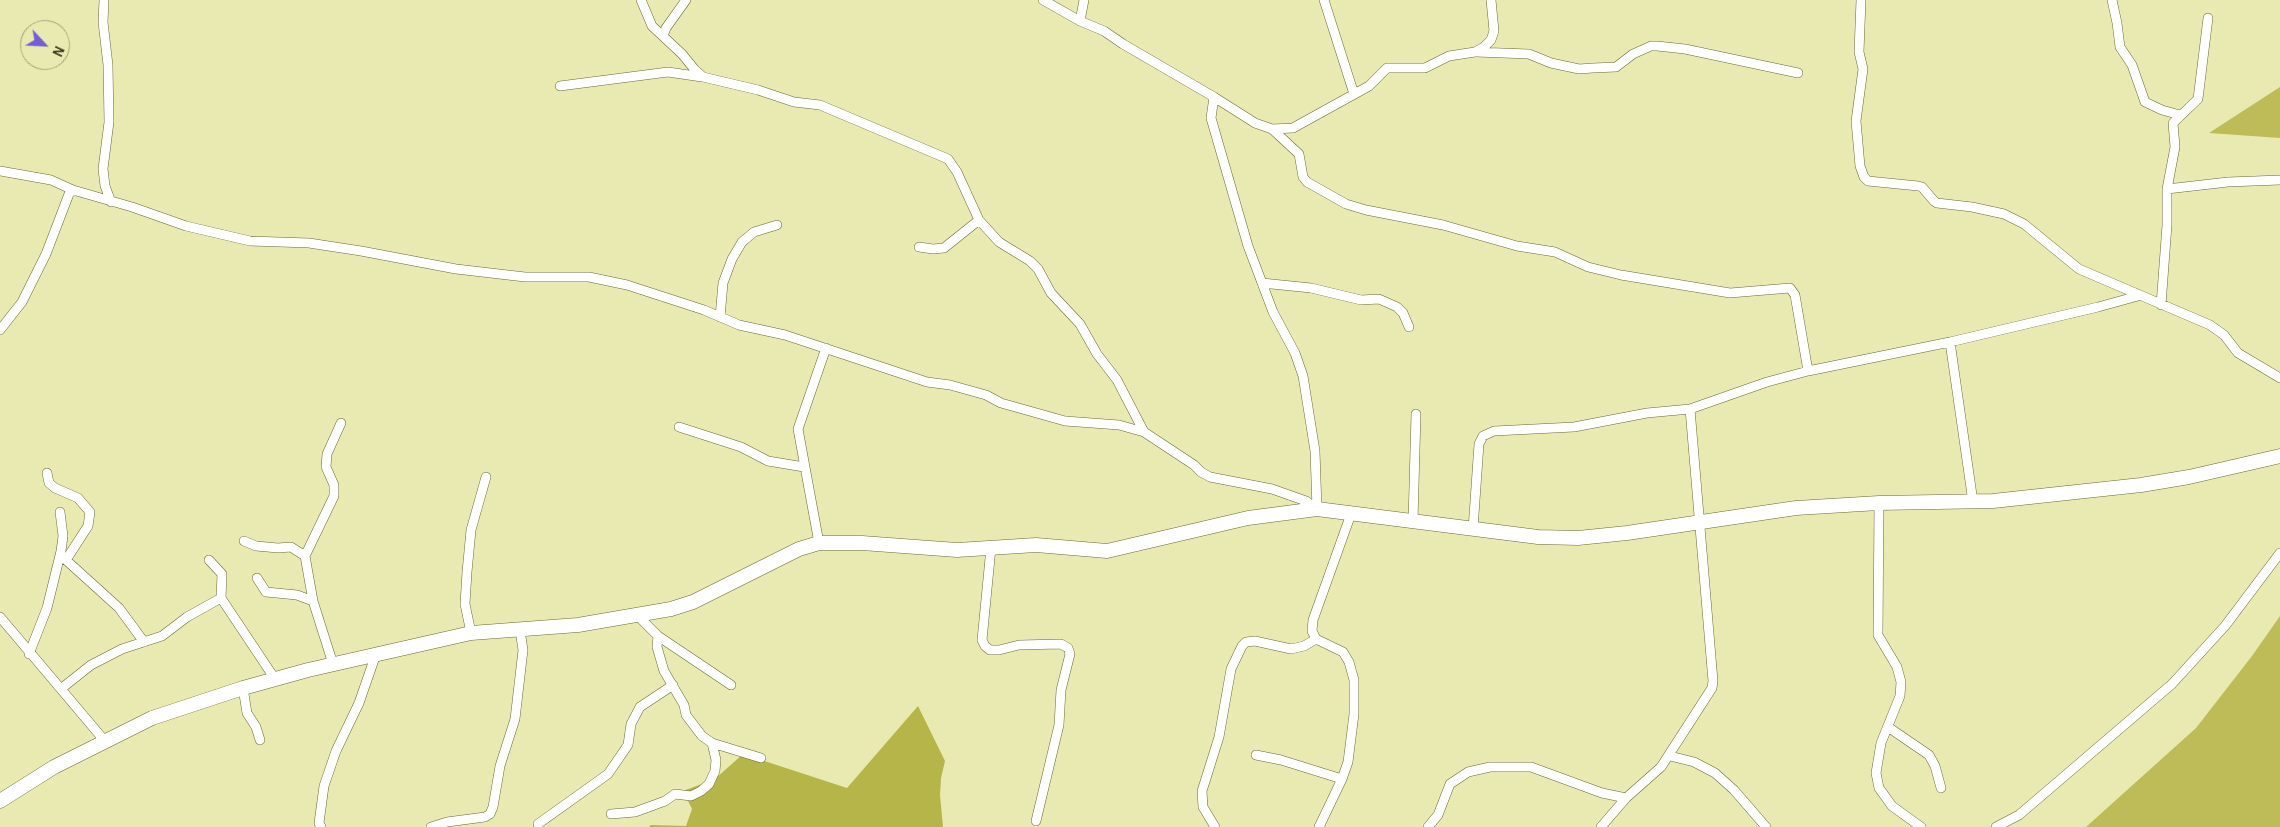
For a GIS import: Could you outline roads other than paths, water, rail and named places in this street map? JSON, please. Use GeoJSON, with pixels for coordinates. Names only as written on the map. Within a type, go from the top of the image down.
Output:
{"type":"FeatureCollection","features":[{"type":"Feature","properties":{"kind":"street"},"geometry":{"type":"LineString","coordinates":[[104,0],[103,22],[108,65],[109,122],[102,169],[105,186],[111,202]]}},
{"type":"Feature","properties":{"kind":"street"},"geometry":{"type":"LineString","coordinates":[[641,0],[652,26],[703,77]]}},
{"type":"Feature","properties":{"kind":"street"},"geometry":{"type":"LineString","coordinates":[[663,36],[666,28],[686,0]]}},
{"type":"Feature","properties":{"kind":"street"},"geometry":{"type":"LineString","coordinates":[[1042,0],[1080,21],[1104,31],[1255,123],[1272,129],[1293,128],[1369,86],[1387,68],[1425,68],[1449,56],[1475,52],[1529,54],[1551,63],[1580,68],[1593,68],[1616,67],[1633,54],[1651,46],[1658,46],[1685,49],[1798,73]]}},
{"type":"Feature","properties":{"kind":"street"},"geometry":{"type":"LineString","coordinates":[[1080,21],[1084,0]]}},
{"type":"Feature","properties":{"kind":"street"},"geometry":{"type":"LineString","coordinates":[[1324,0],[1354,94]]}},
{"type":"Feature","properties":{"kind":"street"},"geometry":{"type":"LineString","coordinates":[[1475,52],[1491,40],[1494,31],[1491,0]]}},
{"type":"Feature","properties":{"kind":"street"},"geometry":{"type":"LineString","coordinates":[[1861,0],[1859,52],[1863,69],[1856,121],[1860,166],[1864,177],[1874,183],[1918,186],[1937,203],[1972,207],[2004,214],[2024,224],[2079,269],[2210,326],[2224,334],[2238,353],[2280,378]]}},
{"type":"Feature","properties":{"kind":"street"},"geometry":{"type":"LineString","coordinates":[[2112,0],[2120,47],[2132,65],[2145,102],[2152,107],[2180,115]]}},
{"type":"Feature","properties":{"kind":"street"},"geometry":{"type":"LineString","coordinates":[[2161,305],[2167,225],[2167,189],[2175,147],[2173,123],[2198,99],[2208,18]]}},
{"type":"Feature","properties":{"kind":"street"},"geometry":{"type":"LineString","coordinates":[[560,86],[668,72],[703,77],[758,90],[794,102],[820,105],[948,159],[957,172],[979,220],[998,242],[1030,261],[1038,269],[1051,293],[1080,324],[1097,354],[1117,380],[1144,432]]}},
{"type":"Feature","properties":{"kind":"street"},"geometry":{"type":"LineString","coordinates":[[1214,97],[1210,118],[1248,246],[1273,312],[1295,353],[1303,376],[1315,451],[1317,509]]}},
{"type":"Feature","properties":{"kind":"street"},"geometry":{"type":"LineString","coordinates":[[1272,129],[1299,154],[1303,177],[1307,182],[1346,204],[1359,208],[1444,226],[1517,246],[1555,252],[1588,267],[1621,275],[1730,293],[1790,288],[1795,295],[1808,371]]}},
{"type":"Feature","properties":{"kind":"street"},"geometry":{"type":"LineString","coordinates":[[0,171],[51,180],[73,190],[132,207],[186,226],[250,241],[309,243],[456,269],[525,277],[589,277],[627,285],[739,325],[785,335],[927,382],[950,385],[986,395],[1001,403],[1065,421],[1119,425],[1144,432],[1194,465],[1201,472],[1210,476],[1272,489],[1306,501],[1317,509]]}},
{"type":"Feature","properties":{"kind":"street"},"geometry":{"type":"LineString","coordinates":[[2167,189],[2228,182],[2280,180]]}},
{"type":"Feature","properties":{"kind":"street"},"geometry":{"type":"LineString","coordinates":[[0,330],[22,302],[46,254],[69,194],[73,190]]}},
{"type":"Feature","properties":{"kind":"street"},"geometry":{"type":"LineString","coordinates":[[919,247],[933,250],[944,248],[979,220]]}},
{"type":"Feature","properties":{"kind":"street"},"geometry":{"type":"LineString","coordinates":[[720,317],[723,283],[732,259],[742,242],[754,232],[777,225]]}},
{"type":"Feature","properties":{"kind":"street"},"geometry":{"type":"LineString","coordinates":[[1262,283],[1311,288],[1361,300],[1379,299],[1397,307],[1403,313],[1409,327]]}},
{"type":"Feature","properties":{"kind":"street"},"geometry":{"type":"LineString","coordinates":[[1473,529],[1479,444],[1483,436],[1494,432],[1574,427],[1690,409],[1767,382],[1808,371],[1950,342],[2138,296]]}},
{"type":"Feature","properties":{"kind":"street"},"geometry":{"type":"LineString","coordinates":[[1950,342],[1973,502]]}},
{"type":"Feature","properties":{"kind":"street"},"geometry":{"type":"LineString","coordinates":[[819,543],[798,430],[826,348]]}},
{"type":"Feature","properties":{"kind":"street"},"geometry":{"type":"LineString","coordinates":[[1601,827],[1626,798],[1661,767],[1670,756],[1707,699],[1713,681],[1690,409]]}},
{"type":"Feature","properties":{"kind":"street"},"geometry":{"type":"LineString","coordinates":[[1413,521],[1416,414]]}},
{"type":"Feature","properties":{"kind":"street"},"geometry":{"type":"LineString","coordinates":[[334,664],[313,601],[305,556],[334,496],[334,485],[326,467],[327,454],[341,423]]}},
{"type":"Feature","properties":{"kind":"street"},"geometry":{"type":"LineString","coordinates":[[679,427],[741,448],[768,462],[804,467]]}},
{"type":"Feature","properties":{"kind":"street"},"geometry":{"type":"LineString","coordinates":[[0,801],[54,767],[104,740],[152,718],[244,688],[334,664],[470,633],[578,625],[671,609],[693,602],[799,549],[819,543],[862,543],[957,550],[1036,545],[1107,551],[1248,518],[1317,509],[1538,537],[1578,538],[1627,533],[1796,508],[1879,503],[1973,502],[2141,485],[2189,477],[2280,456]]}},
{"type":"Feature","properties":{"kind":"street"},"geometry":{"type":"LineString","coordinates":[[48,473],[49,483],[55,488],[78,498],[90,512],[88,526],[66,560],[119,608],[144,642]]}},
{"type":"Feature","properties":{"kind":"street"},"geometry":{"type":"LineString","coordinates":[[470,633],[466,604],[466,572],[471,530],[486,477]]}},
{"type":"Feature","properties":{"kind":"street"},"geometry":{"type":"LineString","coordinates":[[1879,503],[1878,636],[1897,667],[1901,682],[1900,696],[1881,743],[1876,773],[1879,788],[1892,806],[1920,827]]}},
{"type":"Feature","properties":{"kind":"street"},"geometry":{"type":"LineString","coordinates":[[29,654],[47,608],[61,551],[63,536],[60,512]]}},
{"type":"Feature","properties":{"kind":"street"},"geometry":{"type":"LineString","coordinates":[[1319,827],[1348,762],[1354,714],[1354,680],[1349,662],[1343,652],[1316,639],[1312,631],[1312,620],[1351,514]]}},
{"type":"Feature","properties":{"kind":"street"},"geometry":{"type":"LineString","coordinates":[[244,542],[256,546],[291,547],[305,556]]}},
{"type":"Feature","properties":{"kind":"street"},"geometry":{"type":"LineString","coordinates":[[991,548],[982,640],[985,646],[990,650],[999,650],[1019,645],[1061,644],[1068,648],[1070,654],[1062,690],[1059,725],[1036,821]]}},
{"type":"Feature","properties":{"kind":"street"},"geometry":{"type":"LineString","coordinates":[[1996,827],[2018,815],[2172,684],[2225,626],[2280,553]]}},
{"type":"Feature","properties":{"kind":"street"},"geometry":{"type":"LineString","coordinates":[[209,560],[222,574],[221,598],[275,679]]}},
{"type":"Feature","properties":{"kind":"street"},"geometry":{"type":"LineString","coordinates":[[257,578],[266,592],[297,595],[313,601]]}},
{"type":"Feature","properties":{"kind":"street"},"geometry":{"type":"LineString","coordinates":[[62,688],[90,665],[122,650],[162,636],[187,617],[221,598]]}},
{"type":"Feature","properties":{"kind":"street"},"geometry":{"type":"LineString","coordinates":[[636,614],[658,636],[732,685]]}},
{"type":"Feature","properties":{"kind":"street"},"geometry":{"type":"LineString","coordinates":[[0,617],[29,654],[62,688],[104,740]]}},
{"type":"Feature","properties":{"kind":"street"},"geometry":{"type":"LineString","coordinates":[[432,827],[447,822],[485,817],[490,814],[493,807],[500,766],[512,734],[516,710],[523,650],[520,630]]}},
{"type":"Feature","properties":{"kind":"street"},"geometry":{"type":"LineString","coordinates":[[658,636],[656,647],[664,671],[684,705],[686,715],[702,736],[712,743],[761,758]]}},
{"type":"Feature","properties":{"kind":"street"},"geometry":{"type":"LineString","coordinates":[[1215,827],[1203,806],[1202,791],[1219,737],[1232,669],[1242,646],[1246,642],[1255,641],[1291,649],[1304,646],[1316,639]]}},
{"type":"Feature","properties":{"kind":"street"},"geometry":{"type":"LineString","coordinates":[[321,827],[319,823],[324,786],[336,751],[359,703],[376,654]]}},
{"type":"Feature","properties":{"kind":"street"},"geometry":{"type":"LineString","coordinates":[[538,824],[608,774],[628,745],[631,724],[640,707],[673,684]]}},
{"type":"Feature","properties":{"kind":"street"},"geometry":{"type":"LineString","coordinates":[[244,688],[247,713],[256,727],[260,740]]}},
{"type":"Feature","properties":{"kind":"street"},"geometry":{"type":"LineString","coordinates":[[1888,727],[1929,755],[1935,766],[1941,788]]}},
{"type":"Feature","properties":{"kind":"street"},"geometry":{"type":"LineString","coordinates":[[611,814],[634,812],[665,801],[675,794],[690,796],[701,792],[709,784],[715,771],[716,760],[712,743]]}},
{"type":"Feature","properties":{"kind":"street"},"geometry":{"type":"LineString","coordinates":[[1256,755],[1281,760],[1342,779]]}},
{"type":"Feature","properties":{"kind":"street"},"geometry":{"type":"LineString","coordinates":[[1670,756],[1694,762],[1714,773],[1734,790],[1766,827]]}},
{"type":"Feature","properties":{"kind":"street"},"geometry":{"type":"LineString","coordinates":[[1428,827],[1438,815],[1450,784],[1468,772],[1490,767],[1530,767],[1602,793],[1626,798]]}}]}
